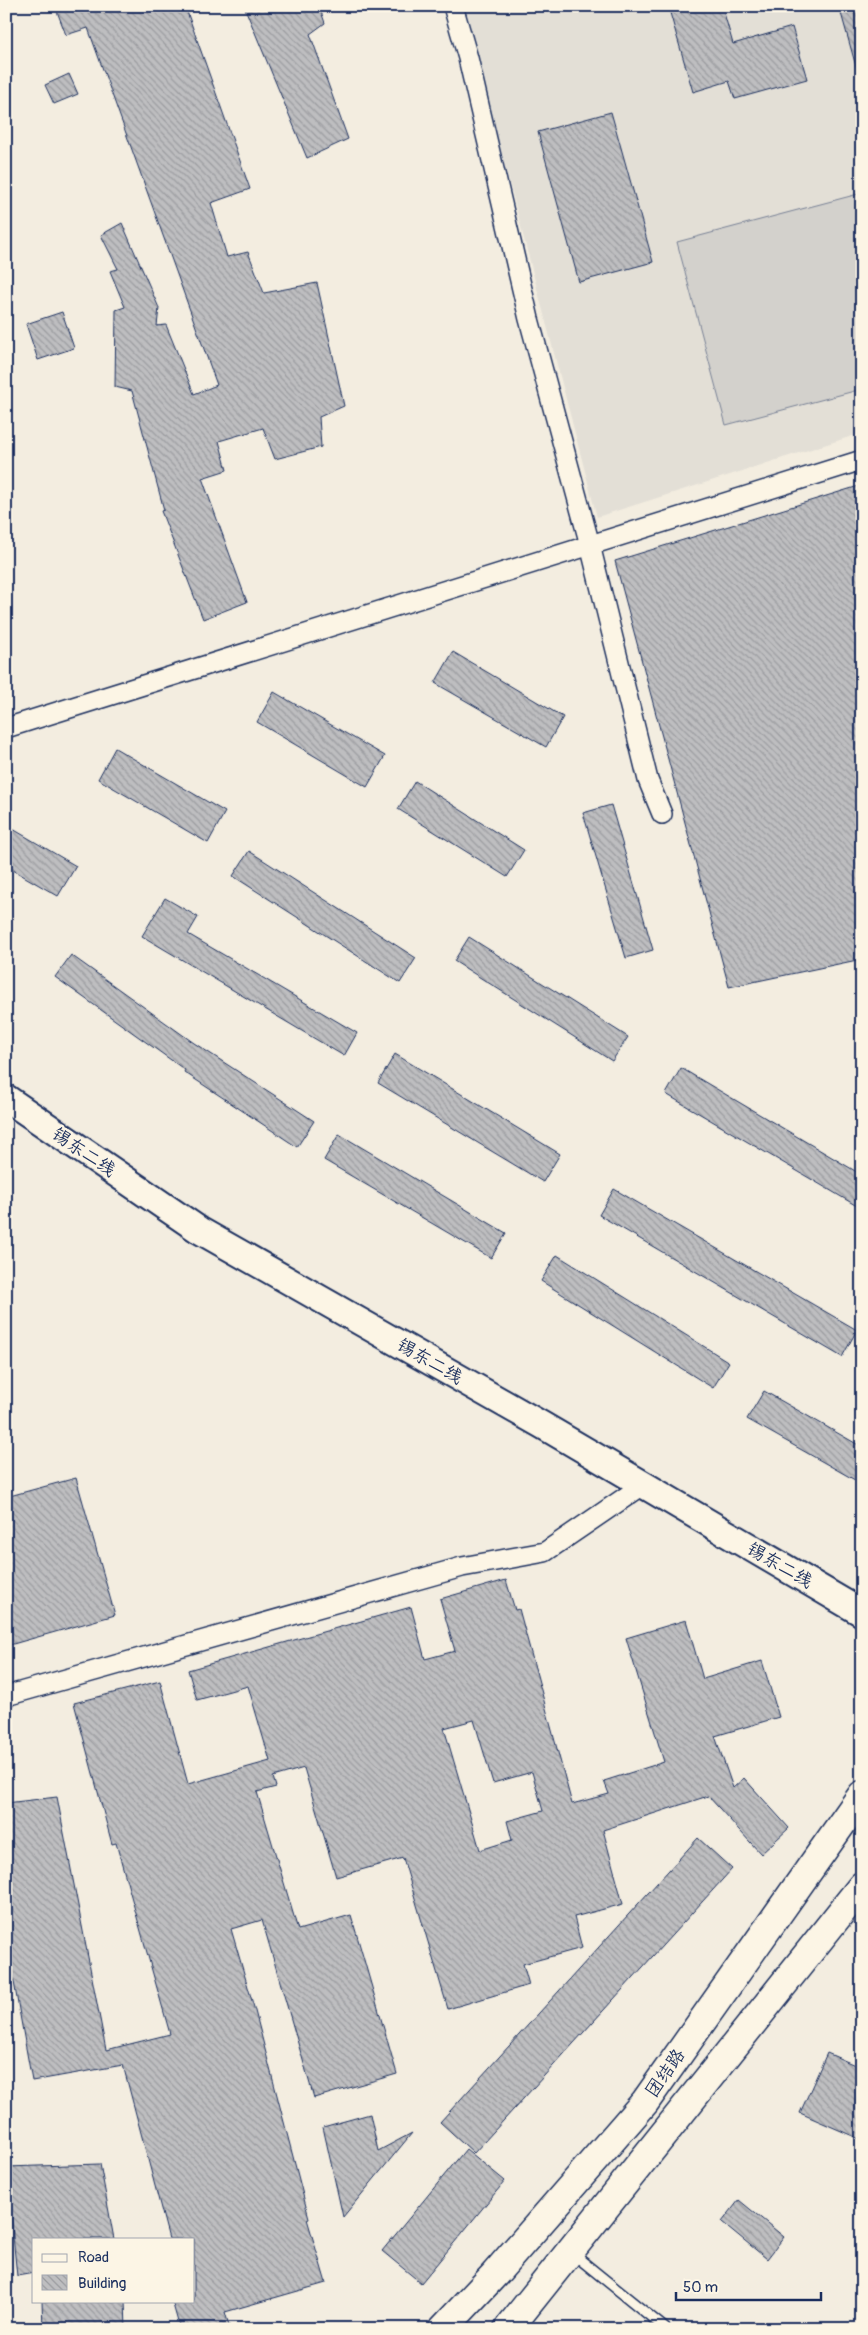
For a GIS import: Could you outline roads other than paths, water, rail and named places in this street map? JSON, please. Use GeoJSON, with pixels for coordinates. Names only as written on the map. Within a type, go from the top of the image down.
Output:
{"type":"FeatureCollection","features":[{"type":"Feature","properties":{"kind":"main road","name":"锡东二线"},"geometry":{"type":"LineString","coordinates":[[6,1098],[199,1230],[862,1613]]}},
{"type":"Feature","properties":{"kind":"main road","name":"团结路"},"geometry":{"type":"LineString","coordinates":[[443,2329],[494,2274],[645,2102],[862,1796]]}},
{"type":"Feature","properties":{"kind":"main road","name":"团结路"},"geometry":{"type":"LineString","coordinates":[[508,2329],[862,1886]]}},
{"type":"Feature","properties":{"kind":"street"},"geometry":{"type":"LineString","coordinates":[[453,6],[468,58],[529,320],[590,545],[648,780],[662,814]]}},
{"type":"Feature","properties":{"kind":"street"},"geometry":{"type":"LineString","coordinates":[[6,728],[862,460]]}},
{"type":"Feature","properties":{"kind":"street"},"geometry":{"type":"LineString","coordinates":[[6,1696],[462,1568],[545,1552],[643,1485]]}},
{"type":"Feature","properties":{"kind":"lane"},"geometry":{"type":"LineString","coordinates":[[570,2251],[666,2329]]}}]}
